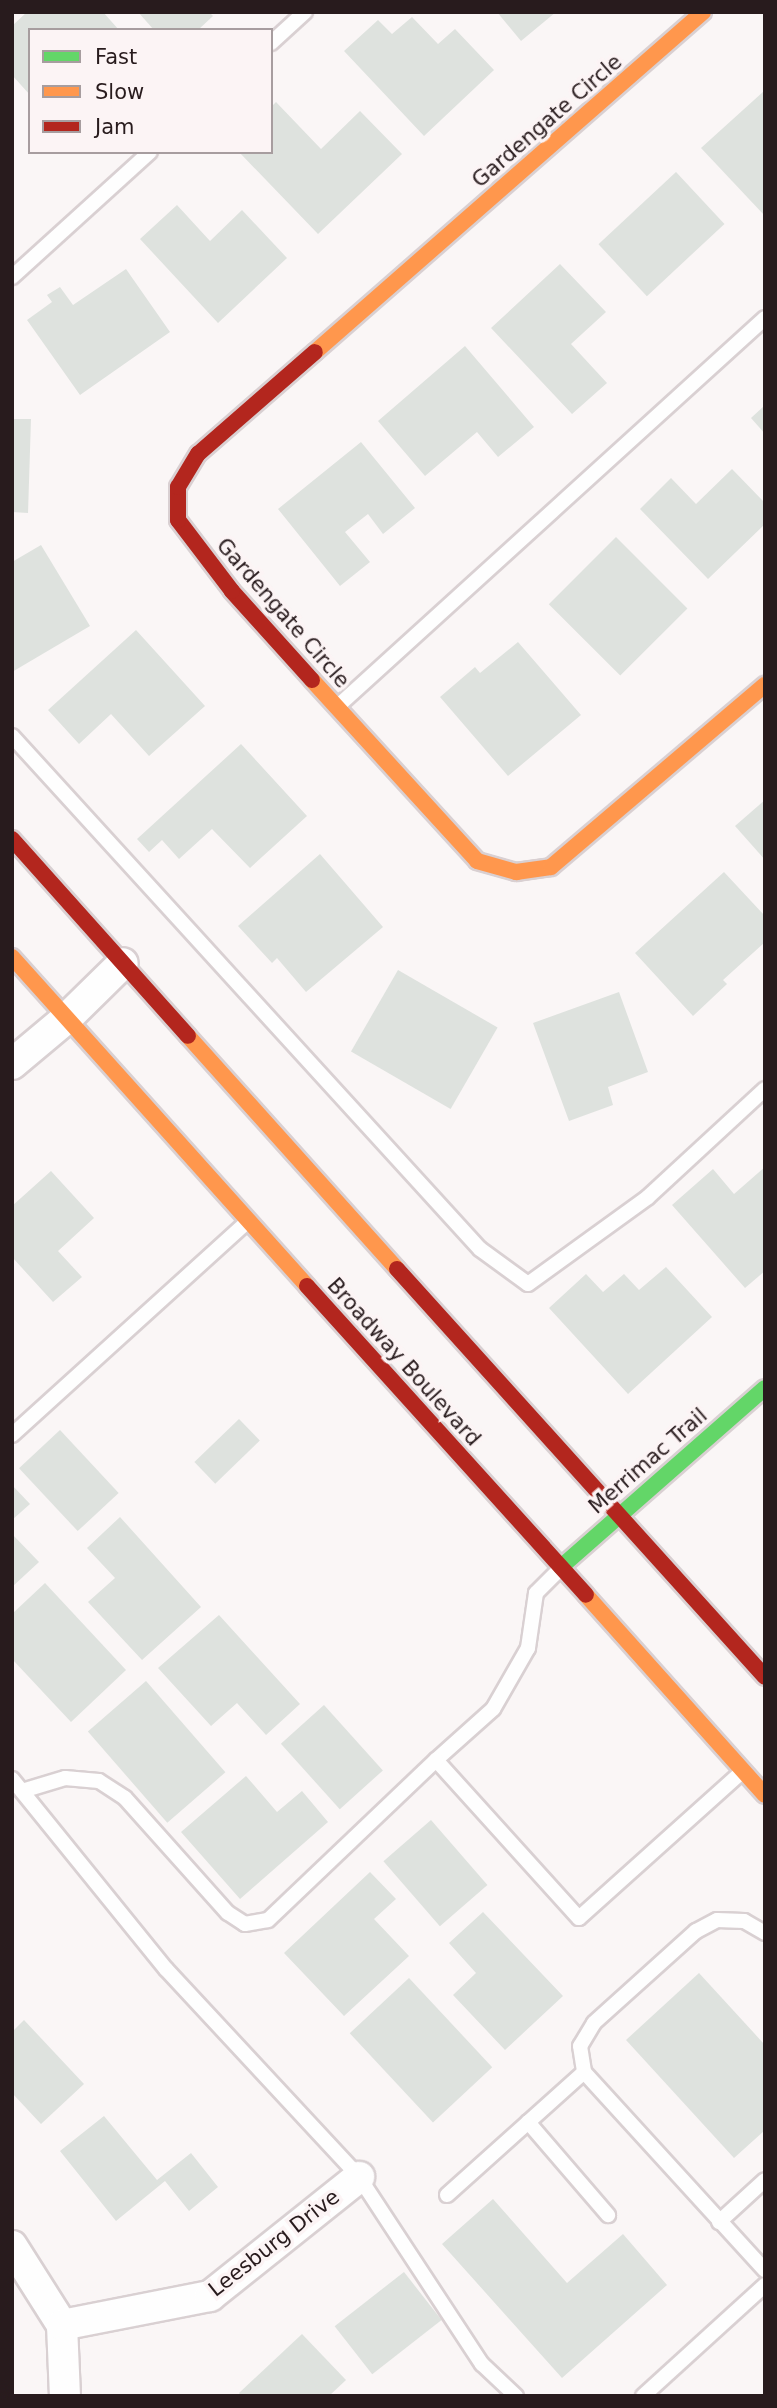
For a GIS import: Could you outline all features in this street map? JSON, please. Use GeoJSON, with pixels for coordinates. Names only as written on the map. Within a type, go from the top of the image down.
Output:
{"type":"FeatureCollection","features":[{"type":"Feature","properties":{"kind":"main road","name":"Gardengate Circle"},"geometry":{"type":"LineString","coordinates":[[703,12],[198,454],[178,487],[178,520],[232,592],[477,861],[516,872],[551,867],[765,685]]}},
{"type":"Feature","properties":{"kind":"main road"},"geometry":{"type":"LineString","coordinates":[[12,839],[617,1516],[765,1677]]}},
{"type":"Feature","properties":{"kind":"main road","name":"Broadway Boulevard"},"geometry":{"type":"LineString","coordinates":[[12,957],[765,1795]]}},
{"type":"Feature","properties":{"kind":"main road","name":"Merrimac Trail"},"geometry":{"type":"LineString","coordinates":[[561,1567],[765,1388]]}},
{"type":"Feature","properties":{"kind":"street"},"geometry":{"type":"LineString","coordinates":[[12,1064],[67,1018],[123,963]]}},
{"type":"Feature","properties":{"kind":"street","name":"Leesburg Drive"},"geometry":{"type":"LineString","coordinates":[[62,2325],[210,2296],[359,2177]]}},
{"type":"Feature","properties":{"kind":"street"},"geometry":{"type":"LineString","coordinates":[[12,2246],[62,2325],[65,2396]]}},
{"type":"Feature","properties":{"kind":"lane"},"geometry":{"type":"LineString","coordinates":[[273,41],[305,12]]}},
{"type":"Feature","properties":{"kind":"lane"},"geometry":{"type":"LineString","coordinates":[[12,277],[148,154]]}},
{"type":"Feature","properties":{"kind":"lane"},"geometry":{"type":"LineString","coordinates":[[337,707],[765,318]]}},
{"type":"Feature","properties":{"kind":"lane"},"geometry":{"type":"LineString","coordinates":[[12,736],[480,1249],[528,1284],[648,1197],[765,1089]]}},
{"type":"Feature","properties":{"kind":"lane"},"geometry":{"type":"LineString","coordinates":[[12,1435],[248,1221]]}},
{"type":"Feature","properties":{"kind":"lane"},"geometry":{"type":"LineString","coordinates":[[22,1791],[65,1778],[99,1781],[125,1798],[228,1913],[245,1924],[268,1920],[493,1709],[528,1648],[536,1593],[561,1567]]}},
{"type":"Feature","properties":{"kind":"lane"},"geometry":{"type":"LineString","coordinates":[[436,1760],[579,1918],[743,1771]]}},
{"type":"Feature","properties":{"kind":"lane"},"geometry":{"type":"LineString","coordinates":[[12,1779],[166,1969],[359,2177],[482,2364],[516,2396]]}},
{"type":"Feature","properties":{"kind":"lane"},"geometry":{"type":"LineString","coordinates":[[765,1933],[744,1921],[717,1920],[696,1931],[594,2022],[580,2046],[584,2072],[765,2270]]}},
{"type":"Feature","properties":{"kind":"lane"},"geometry":{"type":"LineString","coordinates":[[447,2195],[584,2072]]}},
{"type":"Feature","properties":{"kind":"lane"},"geometry":{"type":"LineString","coordinates":[[528,2122],[608,2214]]}},
{"type":"Feature","properties":{"kind":"lane"},"geometry":{"type":"LineString","coordinates":[[719,2222],[765,2180]]}},
{"type":"Feature","properties":{"kind":"lane"},"geometry":{"type":"LineString","coordinates":[[643,2396],[765,2285]]}},
{"type":"Feature","properties":{"kind":"building"},"geometry":{"type":"Polygon","coordinates":[[[27,12],[103,12],[117,28],[28,28],[28,93],[12,75],[12,26],[27,12]]]}},
{"type":"Feature","properties":{"kind":"building"},"geometry":{"type":"Polygon","coordinates":[[[138,12],[209,12],[213,16],[200,28],[152,28],[138,12]]]}},
{"type":"Feature","properties":{"kind":"building"},"geometry":{"type":"Polygon","coordinates":[[[497,12],[556,12],[521,41],[497,12]]]}},
{"type":"Feature","properties":{"kind":"building"},"geometry":{"type":"Polygon","coordinates":[[[412,17],[438,44],[455,29],[494,70],[424,136],[344,51],[378,20],[392,34],[412,17]]]}},
{"type":"Feature","properties":{"kind":"building"},"geometry":{"type":"Polygon","coordinates":[[[765,90],[765,216],[701,148],[765,90]]]}},
{"type":"Feature","properties":{"kind":"building"},"geometry":{"type":"Polygon","coordinates":[[[276,102],[321,149],[360,111],[402,154],[318,234],[241,154],[273,154],[273,105],[276,102]]]}},
{"type":"Feature","properties":{"kind":"building"},"geometry":{"type":"Polygon","coordinates":[[[676,172],[724,224],[647,296],[598,244],[676,172]]]}},
{"type":"Feature","properties":{"kind":"building"},"geometry":{"type":"Polygon","coordinates":[[[177,205],[210,241],[242,210],[287,258],[218,323],[140,239],[177,205]]]}},
{"type":"Feature","properties":{"kind":"building"},"geometry":{"type":"Polygon","coordinates":[[[560,264],[606,312],[571,344],[607,383],[572,414],[491,328],[560,264]]]}},
{"type":"Feature","properties":{"kind":"building"},"geometry":{"type":"Polygon","coordinates":[[[126,269],[170,332],[80,395],[27,320],[52,302],[47,295],[60,287],[73,305],[126,269]]]}},
{"type":"Feature","properties":{"kind":"building"},"geometry":{"type":"Polygon","coordinates":[[[465,346],[534,427],[498,457],[477,432],[425,476],[378,421],[465,346]]]}},
{"type":"Feature","properties":{"kind":"building"},"geometry":{"type":"Polygon","coordinates":[[[765,405],[765,434],[751,418],[765,405]]]}},
{"type":"Feature","properties":{"kind":"building"},"geometry":{"type":"Polygon","coordinates":[[[12,419],[31,419],[28,513],[12,512],[12,419]]]}},
{"type":"Feature","properties":{"kind":"building"},"geometry":{"type":"Polygon","coordinates":[[[361,442],[415,508],[383,534],[368,514],[345,532],[370,562],[340,586],[278,509],[361,442]]]}},
{"type":"Feature","properties":{"kind":"building"},"geometry":{"type":"Polygon","coordinates":[[[732,469],[765,503],[765,524],[708,579],[640,509],[671,478],[696,504],[732,469]]]}},
{"type":"Feature","properties":{"kind":"building"},"geometry":{"type":"Polygon","coordinates":[[[616,537],[687,608],[620,676],[549,604],[616,537]]]}},
{"type":"Feature","properties":{"kind":"building"},"geometry":{"type":"Polygon","coordinates":[[[41,545],[90,626],[12,672],[12,562],[41,545]]]}},
{"type":"Feature","properties":{"kind":"building"},"geometry":{"type":"Polygon","coordinates":[[[136,630],[205,706],[149,756],[111,714],[79,744],[48,710],[136,630]]]}},
{"type":"Feature","properties":{"kind":"building"},"geometry":{"type":"Polygon","coordinates":[[[518,642],[581,715],[508,776],[440,697],[475,667],[480,673],[518,642]]]}},
{"type":"Feature","properties":{"kind":"building"},"geometry":{"type":"Polygon","coordinates":[[[241,744],[307,816],[250,868],[212,829],[179,859],[162,840],[149,852],[137,839],[241,744]]]}},
{"type":"Feature","properties":{"kind":"building"},"geometry":{"type":"Polygon","coordinates":[[[765,800],[765,860],[735,826],[765,800]]]}},
{"type":"Feature","properties":{"kind":"building"},"geometry":{"type":"Polygon","coordinates":[[[320,854],[383,927],[306,992],[277,958],[272,963],[238,926],[320,854]]]}},
{"type":"Feature","properties":{"kind":"building"},"geometry":{"type":"Polygon","coordinates":[[[724,872],[765,916],[765,942],[723,980],[727,984],[693,1016],[635,953],[724,872]]]}},
{"type":"Feature","properties":{"kind":"building"},"geometry":{"type":"Polygon","coordinates":[[[398,970],[498,1028],[451,1109],[351,1051],[398,970]]]}},
{"type":"Feature","properties":{"kind":"building"},"geometry":{"type":"Polygon","coordinates":[[[619,992],[648,1072],[608,1087],[613,1105],[569,1121],[533,1023],[619,992]]]}},
{"type":"Feature","properties":{"kind":"building"},"geometry":{"type":"Polygon","coordinates":[[[765,1167],[765,1271],[745,1288],[672,1205],[713,1169],[734,1194],[765,1167]]]}},
{"type":"Feature","properties":{"kind":"building"},"geometry":{"type":"Polygon","coordinates":[[[51,1171],[94,1218],[58,1251],[82,1277],[53,1302],[12,1257],[12,1206],[51,1171]]]}},
{"type":"Feature","properties":{"kind":"building"},"geometry":{"type":"Polygon","coordinates":[[[666,1267],[712,1317],[628,1394],[549,1308],[586,1274],[603,1292],[624,1274],[639,1290],[666,1267]]]}},
{"type":"Feature","properties":{"kind":"building"},"geometry":{"type":"Polygon","coordinates":[[[239,1419],[260,1441],[215,1484],[194,1462],[239,1419]]]}},
{"type":"Feature","properties":{"kind":"building"},"geometry":{"type":"Polygon","coordinates":[[[60,1430],[119,1493],[78,1531],[19,1468],[60,1430]]]}},
{"type":"Feature","properties":{"kind":"building"},"geometry":{"type":"Polygon","coordinates":[[[12,1485],[30,1504],[12,1520],[12,1485]]]}},
{"type":"Feature","properties":{"kind":"building"},"geometry":{"type":"Polygon","coordinates":[[[120,1517],[201,1607],[142,1660],[88,1602],[115,1578],[87,1548],[120,1517]]]}},
{"type":"Feature","properties":{"kind":"building"},"geometry":{"type":"Polygon","coordinates":[[[12,1534],[39,1562],[12,1587],[12,1534]]]}},
{"type":"Feature","properties":{"kind":"building"},"geometry":{"type":"Polygon","coordinates":[[[45,1583],[126,1670],[71,1722],[12,1659],[12,1614],[45,1583]]]}},
{"type":"Feature","properties":{"kind":"building"},"geometry":{"type":"Polygon","coordinates":[[[219,1615],[300,1704],[266,1735],[237,1703],[211,1726],[158,1668],[219,1615]]]}},
{"type":"Feature","properties":{"kind":"building"},"geometry":{"type":"Polygon","coordinates":[[[146,1681],[225,1772],[167,1823],[88,1732],[146,1681]]]}},
{"type":"Feature","properties":{"kind":"building"},"geometry":{"type":"Polygon","coordinates":[[[324,1705],[383,1770],[340,1809],[281,1744],[324,1705]]]}},
{"type":"Feature","properties":{"kind":"building"},"geometry":{"type":"Polygon","coordinates":[[[246,1776],[277,1812],[302,1791],[328,1822],[240,1899],[181,1832],[246,1776]]]}},
{"type":"Feature","properties":{"kind":"building"},"geometry":{"type":"Polygon","coordinates":[[[431,1820],[487,1885],[440,1926],[383,1861],[431,1820]]]}},
{"type":"Feature","properties":{"kind":"building"},"geometry":{"type":"Polygon","coordinates":[[[370,1872],[396,1899],[374,1919],[409,1956],[344,2016],[284,1953],[370,1872]]]}},
{"type":"Feature","properties":{"kind":"building"},"geometry":{"type":"Polygon","coordinates":[[[483,1912],[563,1996],[505,2050],[453,1995],[476,1973],[449,1943],[483,1912]]]}},
{"type":"Feature","properties":{"kind":"building"},"geometry":{"type":"Polygon","coordinates":[[[699,1973],[765,2045],[765,2130],[734,2158],[626,2040],[699,1973]]]}},
{"type":"Feature","properties":{"kind":"building"},"geometry":{"type":"Polygon","coordinates":[[[409,1978],[492,2067],[433,2122],[350,2033],[409,1978]]]}},
{"type":"Feature","properties":{"kind":"building"},"geometry":{"type":"Polygon","coordinates":[[[24,2020],[84,2084],[41,2124],[12,2093],[12,2032],[24,2020]]]}},
{"type":"Feature","properties":{"kind":"building"},"geometry":{"type":"Polygon","coordinates":[[[104,2116],[157,2180],[191,2153],[218,2187],[189,2211],[165,2181],[116,2221],[60,2151],[104,2116]]]}},
{"type":"Feature","properties":{"kind":"building"},"geometry":{"type":"Polygon","coordinates":[[[493,2199],[567,2283],[623,2234],[667,2285],[562,2378],[442,2244],[493,2199]]]}},
{"type":"Feature","properties":{"kind":"building"},"geometry":{"type":"Polygon","coordinates":[[[404,2272],[442,2320],[372,2374],[335,2326],[404,2272]]]}},
{"type":"Feature","properties":{"kind":"building"},"geometry":{"type":"Polygon","coordinates":[[[302,2334],[346,2380],[329,2396],[241,2396],[239,2393],[302,2334]]]}},
{"type":"Feature","properties":{"kind":"traffic: fast"},"geometry":{"type":"LineString","coordinates":[[561,1567],[765,1388]]}},
{"type":"Feature","properties":{"kind":"traffic: slow"},"geometry":{"type":"LineString","coordinates":[[315,352],[703,12]]}},
{"type":"Feature","properties":{"kind":"traffic: slow"},"geometry":{"type":"LineString","coordinates":[[312,680],[477,861],[516,872],[551,867],[765,685]]}},
{"type":"Feature","properties":{"kind":"traffic: slow"},"geometry":{"type":"LineString","coordinates":[[12,957],[307,1286]]}},
{"type":"Feature","properties":{"kind":"traffic: slow"},"geometry":{"type":"LineString","coordinates":[[188,1036],[397,1269]]}},
{"type":"Feature","properties":{"kind":"traffic: slow"},"geometry":{"type":"LineString","coordinates":[[586,1595],[765,1795]]}},
{"type":"Feature","properties":{"kind":"traffic: jam"},"geometry":{"type":"LineString","coordinates":[[312,680],[232,591],[178,520],[178,487],[198,454],[315,352]]}},
{"type":"Feature","properties":{"kind":"traffic: jam"},"geometry":{"type":"LineString","coordinates":[[12,839],[188,1036]]}},
{"type":"Feature","properties":{"kind":"traffic: jam"},"geometry":{"type":"LineString","coordinates":[[397,1269],[765,1677]]}},
{"type":"Feature","properties":{"kind":"traffic: jam"},"geometry":{"type":"LineString","coordinates":[[307,1286],[586,1595]]}}]}
